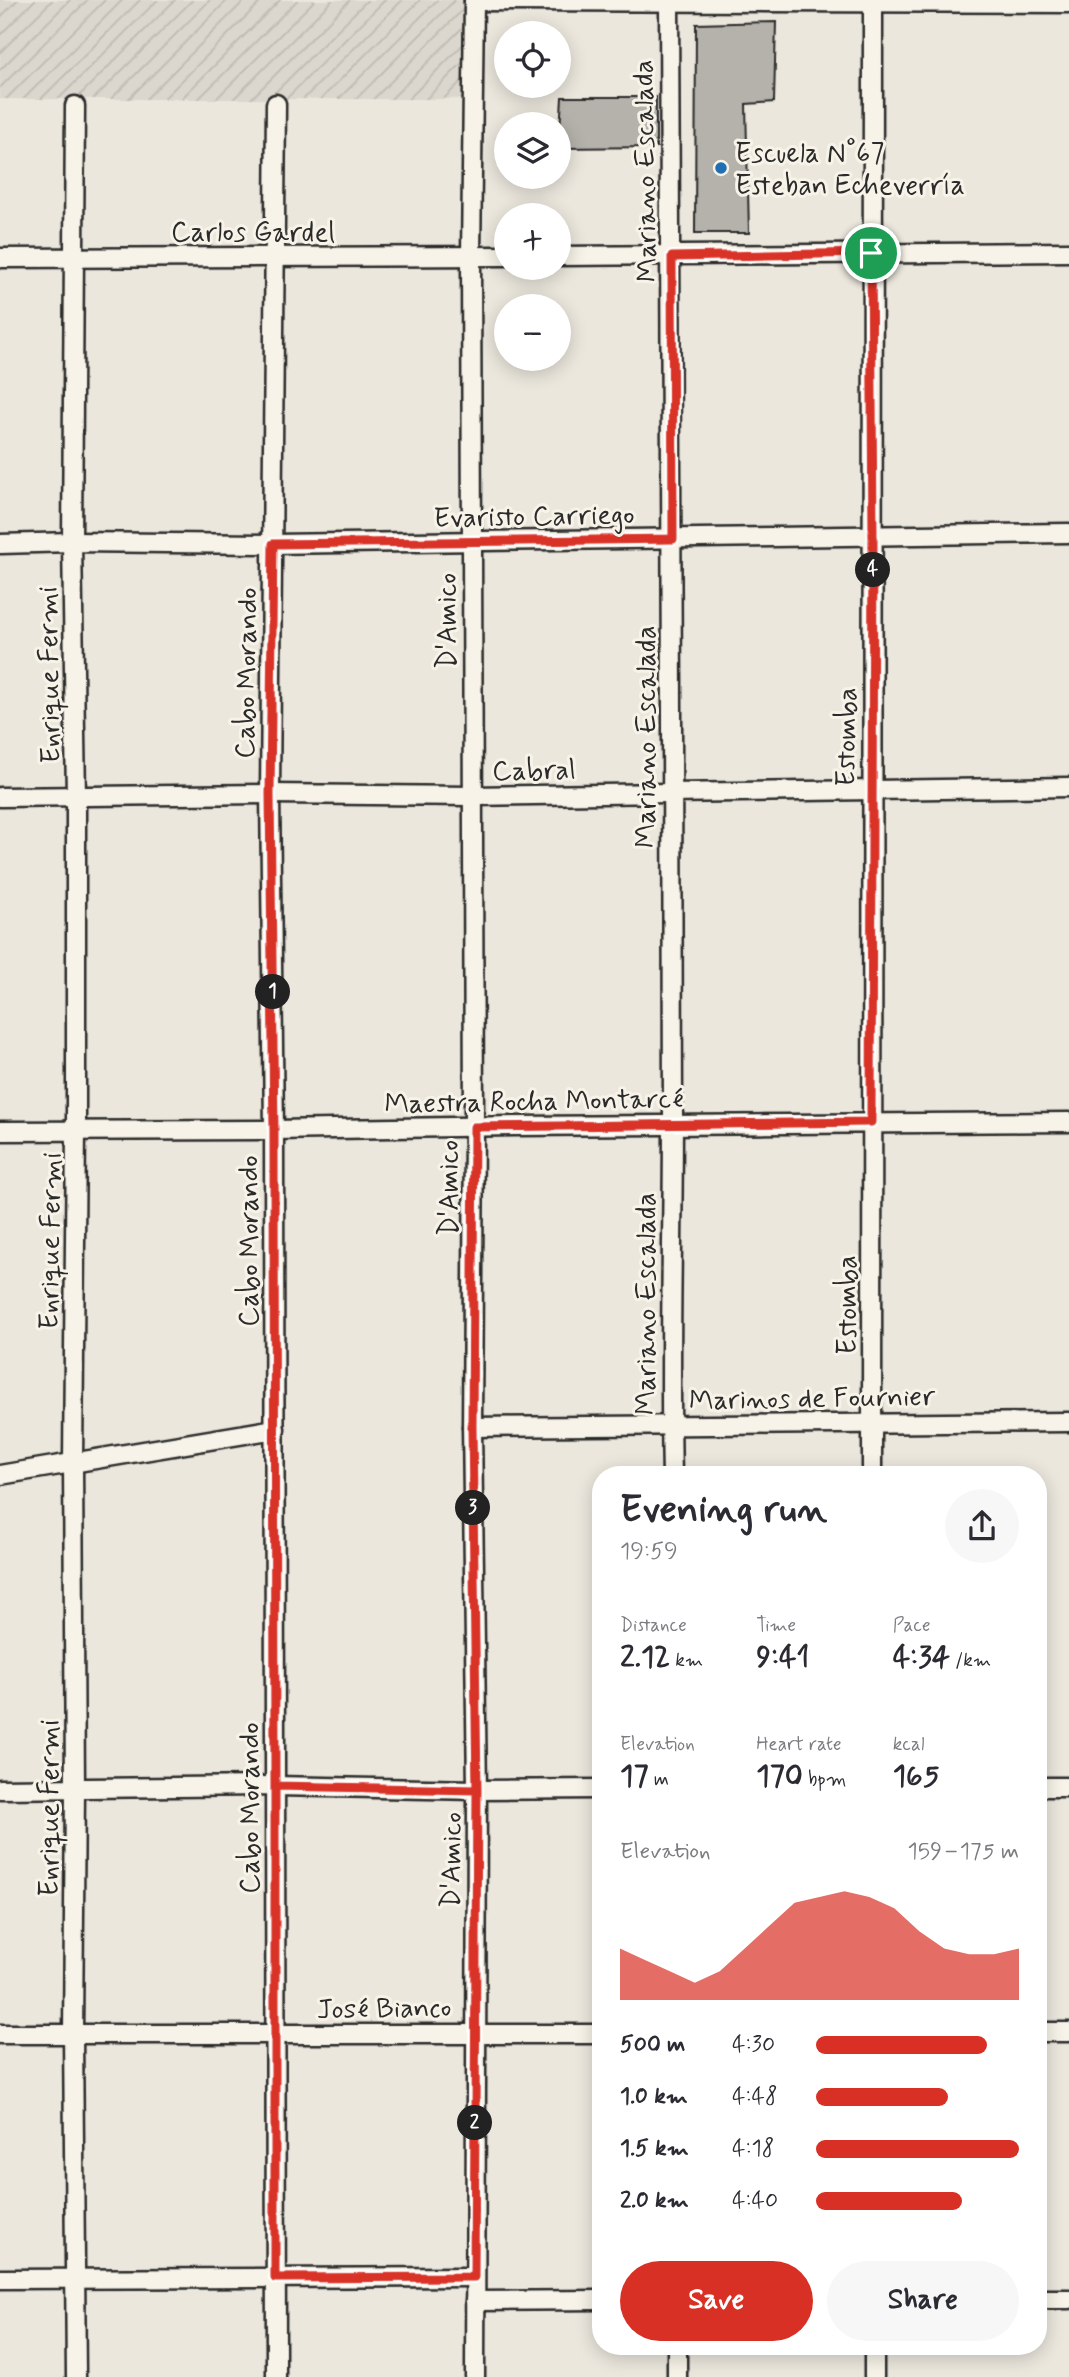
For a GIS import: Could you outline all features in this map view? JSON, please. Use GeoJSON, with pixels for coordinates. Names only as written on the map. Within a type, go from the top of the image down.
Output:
{"type":"FeatureCollection","features":[{"type":"Feature","properties":{"kind":"street"},"geometry":{"type":"LineString","coordinates":[[474,0],[1069,3]]}},
{"type":"Feature","properties":{"kind":"street","name":"D'Amico"},"geometry":{"type":"LineString","coordinates":[[474,0],[471,256],[474,1127],[472,1427],[477,1790],[475,2377]]}},
{"type":"Feature","properties":{"kind":"street","name":"Mariano Escalada"},"geometry":{"type":"LineString","coordinates":[[669,0],[673,539],[670,792],[673,1124],[671,1466]]}},
{"type":"Feature","properties":{"kind":"street","name":"Estomba"},"geometry":{"type":"LineString","coordinates":[[872,1466],[873,1]]}},
{"type":"Feature","properties":{"kind":"street","name":"Cabo Morando"},"geometry":{"type":"LineString","coordinates":[[275,2377],[275,1429],[270,794],[276,104]]}},
{"type":"Feature","properties":{"kind":"street","name":"Enrique Fermi"},"geometry":{"type":"LineString","coordinates":[[75,106],[72,542],[76,796],[73,1462],[76,2377]]}},
{"type":"Feature","properties":{"kind":"street"},"geometry":{"type":"LineString","coordinates":[[571,256],[1069,252]]}},
{"type":"Feature","properties":{"kind":"street","name":"Carlos Gardel"},"geometry":{"type":"LineString","coordinates":[[0,258],[494,256]]}},
{"type":"Feature","properties":{"kind":"street","name":"Evaristo Carriego"},"geometry":{"type":"LineString","coordinates":[[0,544],[472,542],[1069,533]]}},
{"type":"Feature","properties":{"kind":"street","name":"Cabral"},"geometry":{"type":"LineString","coordinates":[[0,797],[270,794],[472,796],[1069,787]]}},
{"type":"Feature","properties":{"kind":"street","name":"Maestra Rocha Montarcé"},"geometry":{"type":"LineString","coordinates":[[0,1131],[1069,1122]]}},
{"type":"Feature","properties":{"kind":"street","name":"Marinos de Fournier"},"geometry":{"type":"LineString","coordinates":[[472,1427],[1069,1422]]}},
{"type":"Feature","properties":{"kind":"street"},"geometry":{"type":"LineString","coordinates":[[0,1475],[275,1429]]}},
{"type":"Feature","properties":{"kind":"street"},"geometry":{"type":"LineString","coordinates":[[0,1789],[275,1786],[592,1789]]}},
{"type":"Feature","properties":{"kind":"street"},"geometry":{"type":"LineString","coordinates":[[1047,1787],[1069,1787]]}},
{"type":"Feature","properties":{"kind":"street"},"geometry":{"type":"LineString","coordinates":[[1047,2032],[1069,2032]]}},
{"type":"Feature","properties":{"kind":"street","name":"José Bianco"},"geometry":{"type":"LineString","coordinates":[[0,2034],[592,2034]]}},
{"type":"Feature","properties":{"kind":"street"},"geometry":{"type":"LineString","coordinates":[[0,2279],[474,2277]]}},
{"type":"Feature","properties":{"kind":"street"},"geometry":{"type":"LineString","coordinates":[[1047,2299],[1069,2299]]}},
{"type":"Feature","properties":{"kind":"street"},"geometry":{"type":"LineString","coordinates":[[475,2301],[592,2300]]}},
{"type":"Feature","properties":{"kind":"street"},"geometry":{"type":"LineString","coordinates":[[677,2355],[677,2377]]}},
{"type":"Feature","properties":{"kind":"street"},"geometry":{"type":"LineString","coordinates":[[874,2355],[874,2377]]}},
{"type":"Feature","properties":{"kind":"shaded area"},"geometry":{"type":"Polygon","coordinates":[[[0,0],[465,0],[467,99],[0,99],[0,0]]]}},
{"type":"Feature","properties":{"kind":"building","name":"Escuela N°67 Esteban Echeverría"},"geometry":{"type":"Polygon","coordinates":[[[776,22],[774,102],[746,104],[749,233],[695,233],[696,24],[776,22]]]}},
{"type":"Feature","properties":{"kind":"building"},"geometry":{"type":"Polygon","coordinates":[[[656,97],[656,147],[571,148],[571,112],[561,112],[562,98],[656,97]]]}},
{"type":"Feature","properties":{"kind":"place","name":"Escuela N°67 Esteban Echeverría"},"geometry":{"type":"Point","coordinates":[721,168]}},
{"type":"Feature","properties":{"kind":"route"},"geometry":{"type":"LineString","coordinates":[[871,253],[672,257],[673,539],[273,544],[270,794],[274,1130],[275,1786],[477,1790],[474,2277],[275,2278],[275,1786],[376,1788],[477,1790],[472,1427],[474,1127],[871,1122],[871,253]]}}]}
